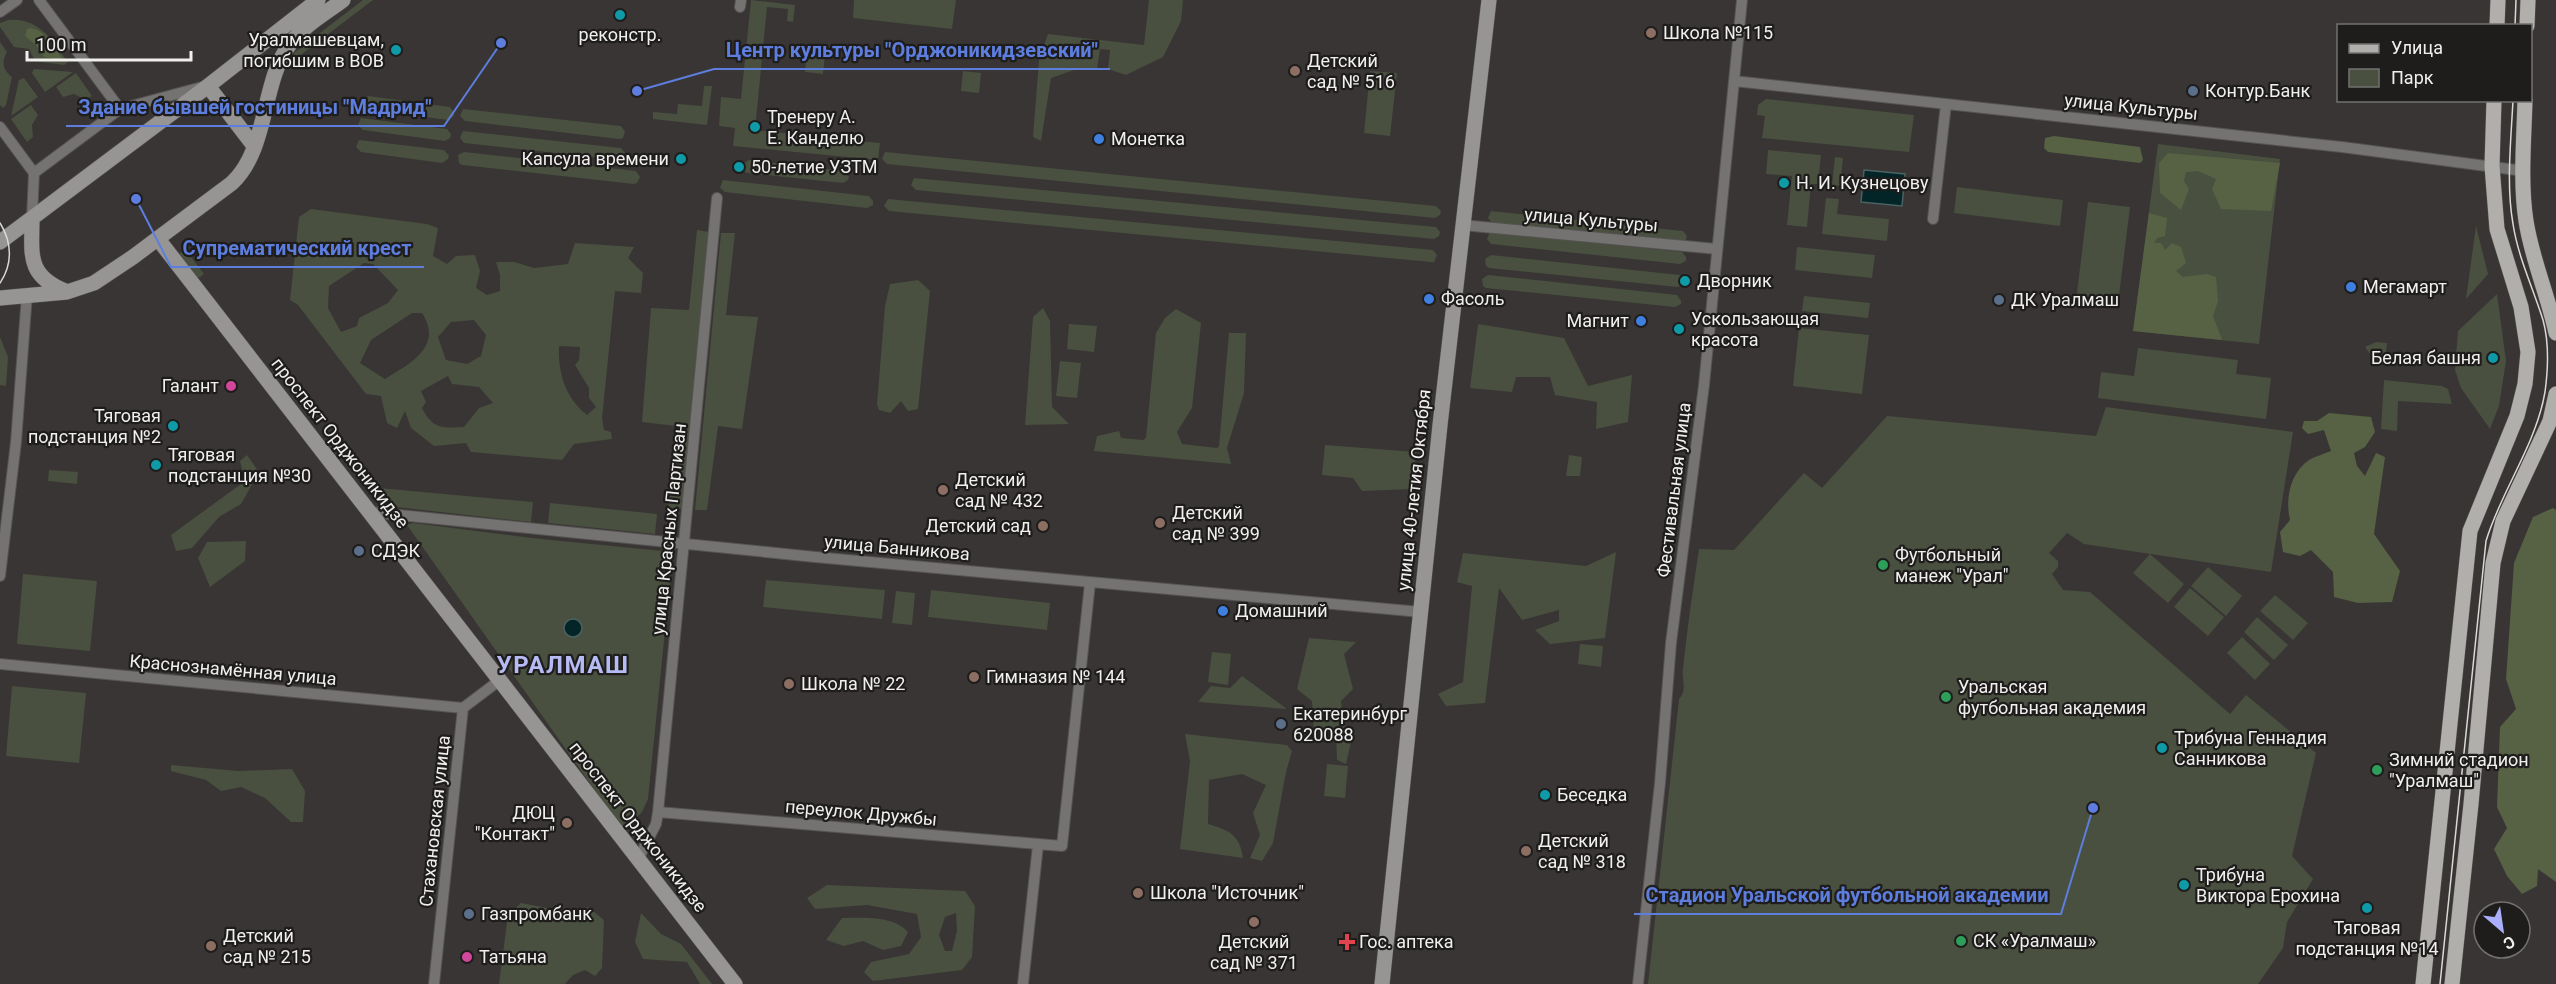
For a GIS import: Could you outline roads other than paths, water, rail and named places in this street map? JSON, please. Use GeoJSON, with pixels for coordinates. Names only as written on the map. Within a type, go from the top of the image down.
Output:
{"type":"FeatureCollection","features":[{"type":"Feature","properties":{"kind":"main road"},"geometry":{"type":"LineString","coordinates":[[0,242],[208,86],[318,0]]}},
{"type":"Feature","properties":{"kind":"main road"},"geometry":{"type":"LineString","coordinates":[[0,298],[67,292],[109,275],[237,178],[246,166],[254,146],[278,68],[290,44],[343,0]]}},
{"type":"Feature","properties":{"kind":"main road","name":"улица 40-летия Октября"},"geometry":{"type":"LineString","coordinates":[[1382,984],[1462,225],[1489,0]]}},
{"type":"Feature","properties":{"kind":"main road"},"geometry":{"type":"LineString","coordinates":[[2497,24],[2498,0]]}},
{"type":"Feature","properties":{"kind":"main road"},"geometry":{"type":"LineString","coordinates":[[2527,24],[2528,0]]}},
{"type":"Feature","properties":{"kind":"main road"},"geometry":{"type":"LineString","coordinates":[[208,86],[254,146]]}},
{"type":"Feature","properties":{"kind":"main road"},"geometry":{"type":"LineString","coordinates":[[2423,984],[2470,531],[2517,416],[2525,384],[2528,352],[2521,307],[2497,229],[2492,166],[2494,102]]}},
{"type":"Feature","properties":{"kind":"main road"},"geometry":{"type":"LineString","coordinates":[[2525,102],[2526,220],[2535,261],[2550,304],[2556,333]]}},
{"type":"Feature","properties":{"kind":"main road"},"geometry":{"type":"LineString","coordinates":[[27,294],[32,260],[32,218]]}},
{"type":"Feature","properties":{"kind":"main road","name":"проспект Орджоникидзе"},"geometry":{"type":"LineString","coordinates":[[158,239],[735,984]]}},
{"type":"Feature","properties":{"kind":"main road"},"geometry":{"type":"LineString","coordinates":[[32,260],[37,271],[45,280],[67,292]]}},
{"type":"Feature","properties":{"kind":"main road"},"geometry":{"type":"LineString","coordinates":[[2452,984],[2493,563],[2503,521],[2550,421],[2556,393]]}},
{"type":"Feature","properties":{"kind":"street"},"geometry":{"type":"LineString","coordinates":[[0,12],[16,0]]}},
{"type":"Feature","properties":{"kind":"street"},"geometry":{"type":"LineString","coordinates":[[39,0],[120,109]]}},
{"type":"Feature","properties":{"kind":"street","name":"Фестивальная улица"},"geometry":{"type":"LineString","coordinates":[[1638,984],[1660,783],[1671,643],[1704,385],[1742,0]]}},
{"type":"Feature","properties":{"kind":"street","name":"улица Культуры"},"geometry":{"type":"LineString","coordinates":[[1734,81],[2342,147],[2524,171]]}},
{"type":"Feature","properties":{"kind":"street"},"geometry":{"type":"LineString","coordinates":[[34,173],[120,109],[208,86]]}},
{"type":"Feature","properties":{"kind":"street"},"geometry":{"type":"LineString","coordinates":[[1933,219],[1946,104]]}},
{"type":"Feature","properties":{"kind":"street"},"geometry":{"type":"LineString","coordinates":[[0,127],[34,173],[32,218]]}},
{"type":"Feature","properties":{"kind":"street","name":"улица Красных Партизан"},"geometry":{"type":"LineString","coordinates":[[638,859],[656,824],[658,812],[717,198]]}},
{"type":"Feature","properties":{"kind":"street","name":"улица Культуры"},"geometry":{"type":"LineString","coordinates":[[1462,225],[1717,249]]}},
{"type":"Feature","properties":{"kind":"street"},"geometry":{"type":"LineString","coordinates":[[0,576],[16,442],[27,294]]}},
{"type":"Feature","properties":{"kind":"street","name":"улица Банникова"},"geometry":{"type":"LineString","coordinates":[[370,512],[1090,583],[1421,612]]}},
{"type":"Feature","properties":{"kind":"street","name":"переулок Дружбы"},"geometry":{"type":"LineString","coordinates":[[658,812],[1062,846],[1090,583]]}},
{"type":"Feature","properties":{"kind":"street","name":"Краснознамённая улица"},"geometry":{"type":"LineString","coordinates":[[0,664],[463,708]]}},
{"type":"Feature","properties":{"kind":"street"},"geometry":{"type":"LineString","coordinates":[[463,708],[500,680]]}},
{"type":"Feature","properties":{"kind":"street","name":"Стахановская улица"},"geometry":{"type":"LineString","coordinates":[[434,984],[463,708]]}},
{"type":"Feature","properties":{"kind":"street"},"geometry":{"type":"LineString","coordinates":[[1023,984],[1038,845]]}},
{"type":"Feature","properties":{"kind":"water"},"geometry":{"type":"Polygon","coordinates":[[[1864,170],[1905,174],[1902,206],[1861,202],[1864,170]]]}},
{"type":"Feature","properties":{"kind":"water"},"geometry":{"type":"Polygon","coordinates":[[[573,619],[579,622],[582,628],[579,634],[573,637],[567,634],[564,628],[567,622],[573,619]]]}},
{"type":"Feature","properties":{"kind":"tram line"},"geometry":{"type":"LineString","coordinates":[[2515,24],[2516,0]]}},
{"type":"Feature","properties":{"kind":"tram line"},"geometry":{"type":"LineString","coordinates":[[2440,984],[2486,541],[2492,522],[2534,431],[2545,392],[2547,375],[2545,329],[2518,248],[2511,209],[2510,162],[2513,102]]}},
{"type":"Feature","properties":{"kind":"tram line"},"geometry":{"type":"LineString","coordinates":[[0,223],[9,245],[9,261],[0,283]]}},
{"type":"Feature","properties":{"kind":"place","name":"реконстр."},"geometry":{"type":"Point","coordinates":[620,15]}},
{"type":"Feature","properties":{"kind":"place","name":"Школа №115"},"geometry":{"type":"Point","coordinates":[1651,33]}},
{"type":"Feature","properties":{"kind":"place","name":"Здание бывшей гостиницы \"Мадрид\""},"geometry":{"type":"Point","coordinates":[501,43]}},
{"type":"Feature","properties":{"kind":"place","name":"Уралмашевцам, погибшим в ВОВ"},"geometry":{"type":"Point","coordinates":[396,50]}},
{"type":"Feature","properties":{"kind":"place","name":"Детский сад № 516"},"geometry":{"type":"Point","coordinates":[1295,71]}},
{"type":"Feature","properties":{"kind":"place","name":"Центр культуры \"Орджоникидзевский\""},"geometry":{"type":"Point","coordinates":[637,91]}},
{"type":"Feature","properties":{"kind":"place","name":"Контур.Банк"},"geometry":{"type":"Point","coordinates":[2193,91]}},
{"type":"Feature","properties":{"kind":"place","name":"Тренеру А. Е. Канделю"},"geometry":{"type":"Point","coordinates":[755,127]}},
{"type":"Feature","properties":{"kind":"place","name":"Монетка"},"geometry":{"type":"Point","coordinates":[1099,139]}},
{"type":"Feature","properties":{"kind":"place","name":"Капсула времени"},"geometry":{"type":"Point","coordinates":[681,159]}},
{"type":"Feature","properties":{"kind":"place","name":"50-летие УЗТМ"},"geometry":{"type":"Point","coordinates":[739,167]}},
{"type":"Feature","properties":{"kind":"place","name":"Н. И. Кузнецову"},"geometry":{"type":"Point","coordinates":[1784,183]}},
{"type":"Feature","properties":{"kind":"place","name":"Супрематический крест"},"geometry":{"type":"Point","coordinates":[136,199]}},
{"type":"Feature","properties":{"kind":"place","name":"Дворник"},"geometry":{"type":"Point","coordinates":[1685,281]}},
{"type":"Feature","properties":{"kind":"place","name":"Мегамарт"},"geometry":{"type":"Point","coordinates":[2351,287]}},
{"type":"Feature","properties":{"kind":"place","name":"Фасоль"},"geometry":{"type":"Point","coordinates":[1429,299]}},
{"type":"Feature","properties":{"kind":"place","name":"ДК Уралмаш"},"geometry":{"type":"Point","coordinates":[1999,300]}},
{"type":"Feature","properties":{"kind":"place","name":"Магнит"},"geometry":{"type":"Point","coordinates":[1641,321]}},
{"type":"Feature","properties":{"kind":"place","name":"Ускользающая красота"},"geometry":{"type":"Point","coordinates":[1679,329]}},
{"type":"Feature","properties":{"kind":"place","name":"Белая башня"},"geometry":{"type":"Point","coordinates":[2493,358]}},
{"type":"Feature","properties":{"kind":"place","name":"Галант"},"geometry":{"type":"Point","coordinates":[231,386]}},
{"type":"Feature","properties":{"kind":"place","name":"Тяговая подстанция №2"},"geometry":{"type":"Point","coordinates":[173,426]}},
{"type":"Feature","properties":{"kind":"place","name":"Тяговая подстанция №30"},"geometry":{"type":"Point","coordinates":[156,465]}},
{"type":"Feature","properties":{"kind":"place","name":"Детский сад № 432"},"geometry":{"type":"Point","coordinates":[943,490]}},
{"type":"Feature","properties":{"kind":"place","name":"Детский сад № 399"},"geometry":{"type":"Point","coordinates":[1160,523]}},
{"type":"Feature","properties":{"kind":"place","name":"Детский сад"},"geometry":{"type":"Point","coordinates":[1043,526]}},
{"type":"Feature","properties":{"kind":"place","name":"СДЭК"},"geometry":{"type":"Point","coordinates":[359,551]}},
{"type":"Feature","properties":{"kind":"place","name":"Футбольный манеж \"Урал\""},"geometry":{"type":"Point","coordinates":[1883,565]}},
{"type":"Feature","properties":{"kind":"place","name":"Домашний"},"geometry":{"type":"Point","coordinates":[1223,611]}},
{"type":"Feature","properties":{"kind":"place","name":"Гимназия № 144"},"geometry":{"type":"Point","coordinates":[974,677]}},
{"type":"Feature","properties":{"kind":"place","name":"Школа № 22"},"geometry":{"type":"Point","coordinates":[789,684]}},
{"type":"Feature","properties":{"kind":"place","name":"Уральская футбольная академия"},"geometry":{"type":"Point","coordinates":[1946,697]}},
{"type":"Feature","properties":{"kind":"place","name":"Екатеринбург 620088"},"geometry":{"type":"Point","coordinates":[1281,724]}},
{"type":"Feature","properties":{"kind":"place","name":"Трибуна Геннадия Санникова"},"geometry":{"type":"Point","coordinates":[2162,748]}},
{"type":"Feature","properties":{"kind":"place","name":"Зимний стадион \"Уралмаш\""},"geometry":{"type":"Point","coordinates":[2377,770]}},
{"type":"Feature","properties":{"kind":"place","name":"Беседка"},"geometry":{"type":"Point","coordinates":[1545,795]}},
{"type":"Feature","properties":{"kind":"place","name":"Стадион Уральской футбольной академии"},"geometry":{"type":"Point","coordinates":[2093,808]}},
{"type":"Feature","properties":{"kind":"place","name":"ДЮЦ \"Контакт\""},"geometry":{"type":"Point","coordinates":[567,823]}},
{"type":"Feature","properties":{"kind":"place","name":"Детский сад № 318"},"geometry":{"type":"Point","coordinates":[1526,851]}},
{"type":"Feature","properties":{"kind":"place","name":"Трибуна Виктора Ерохина"},"geometry":{"type":"Point","coordinates":[2184,885]}},
{"type":"Feature","properties":{"kind":"place","name":"Школа \"Источник\""},"geometry":{"type":"Point","coordinates":[1138,893]}},
{"type":"Feature","properties":{"kind":"place","name":"Тяговая подстанция №14"},"geometry":{"type":"Point","coordinates":[2367,908]}},
{"type":"Feature","properties":{"kind":"place","name":"Газпромбанк"},"geometry":{"type":"Point","coordinates":[469,914]}},
{"type":"Feature","properties":{"kind":"place","name":"Детский сад № 371"},"geometry":{"type":"Point","coordinates":[1254,922]}},
{"type":"Feature","properties":{"kind":"place","name":"СК «Уралмаш»"},"geometry":{"type":"Point","coordinates":[1961,941]}},
{"type":"Feature","properties":{"kind":"place","name":"Гос. аптека"},"geometry":{"type":"Point","coordinates":[1347,942]}},
{"type":"Feature","properties":{"kind":"place","name":"Детский сад № 215"},"geometry":{"type":"Point","coordinates":[211,946]}},
{"type":"Feature","properties":{"kind":"place","name":"Татьяна"},"geometry":{"type":"Point","coordinates":[467,957]}},
{"type":"Feature","properties":{"kind":"district","name":"УРАЛМАШ"},"geometry":{"type":"Point","coordinates":[563,665]}}]}
